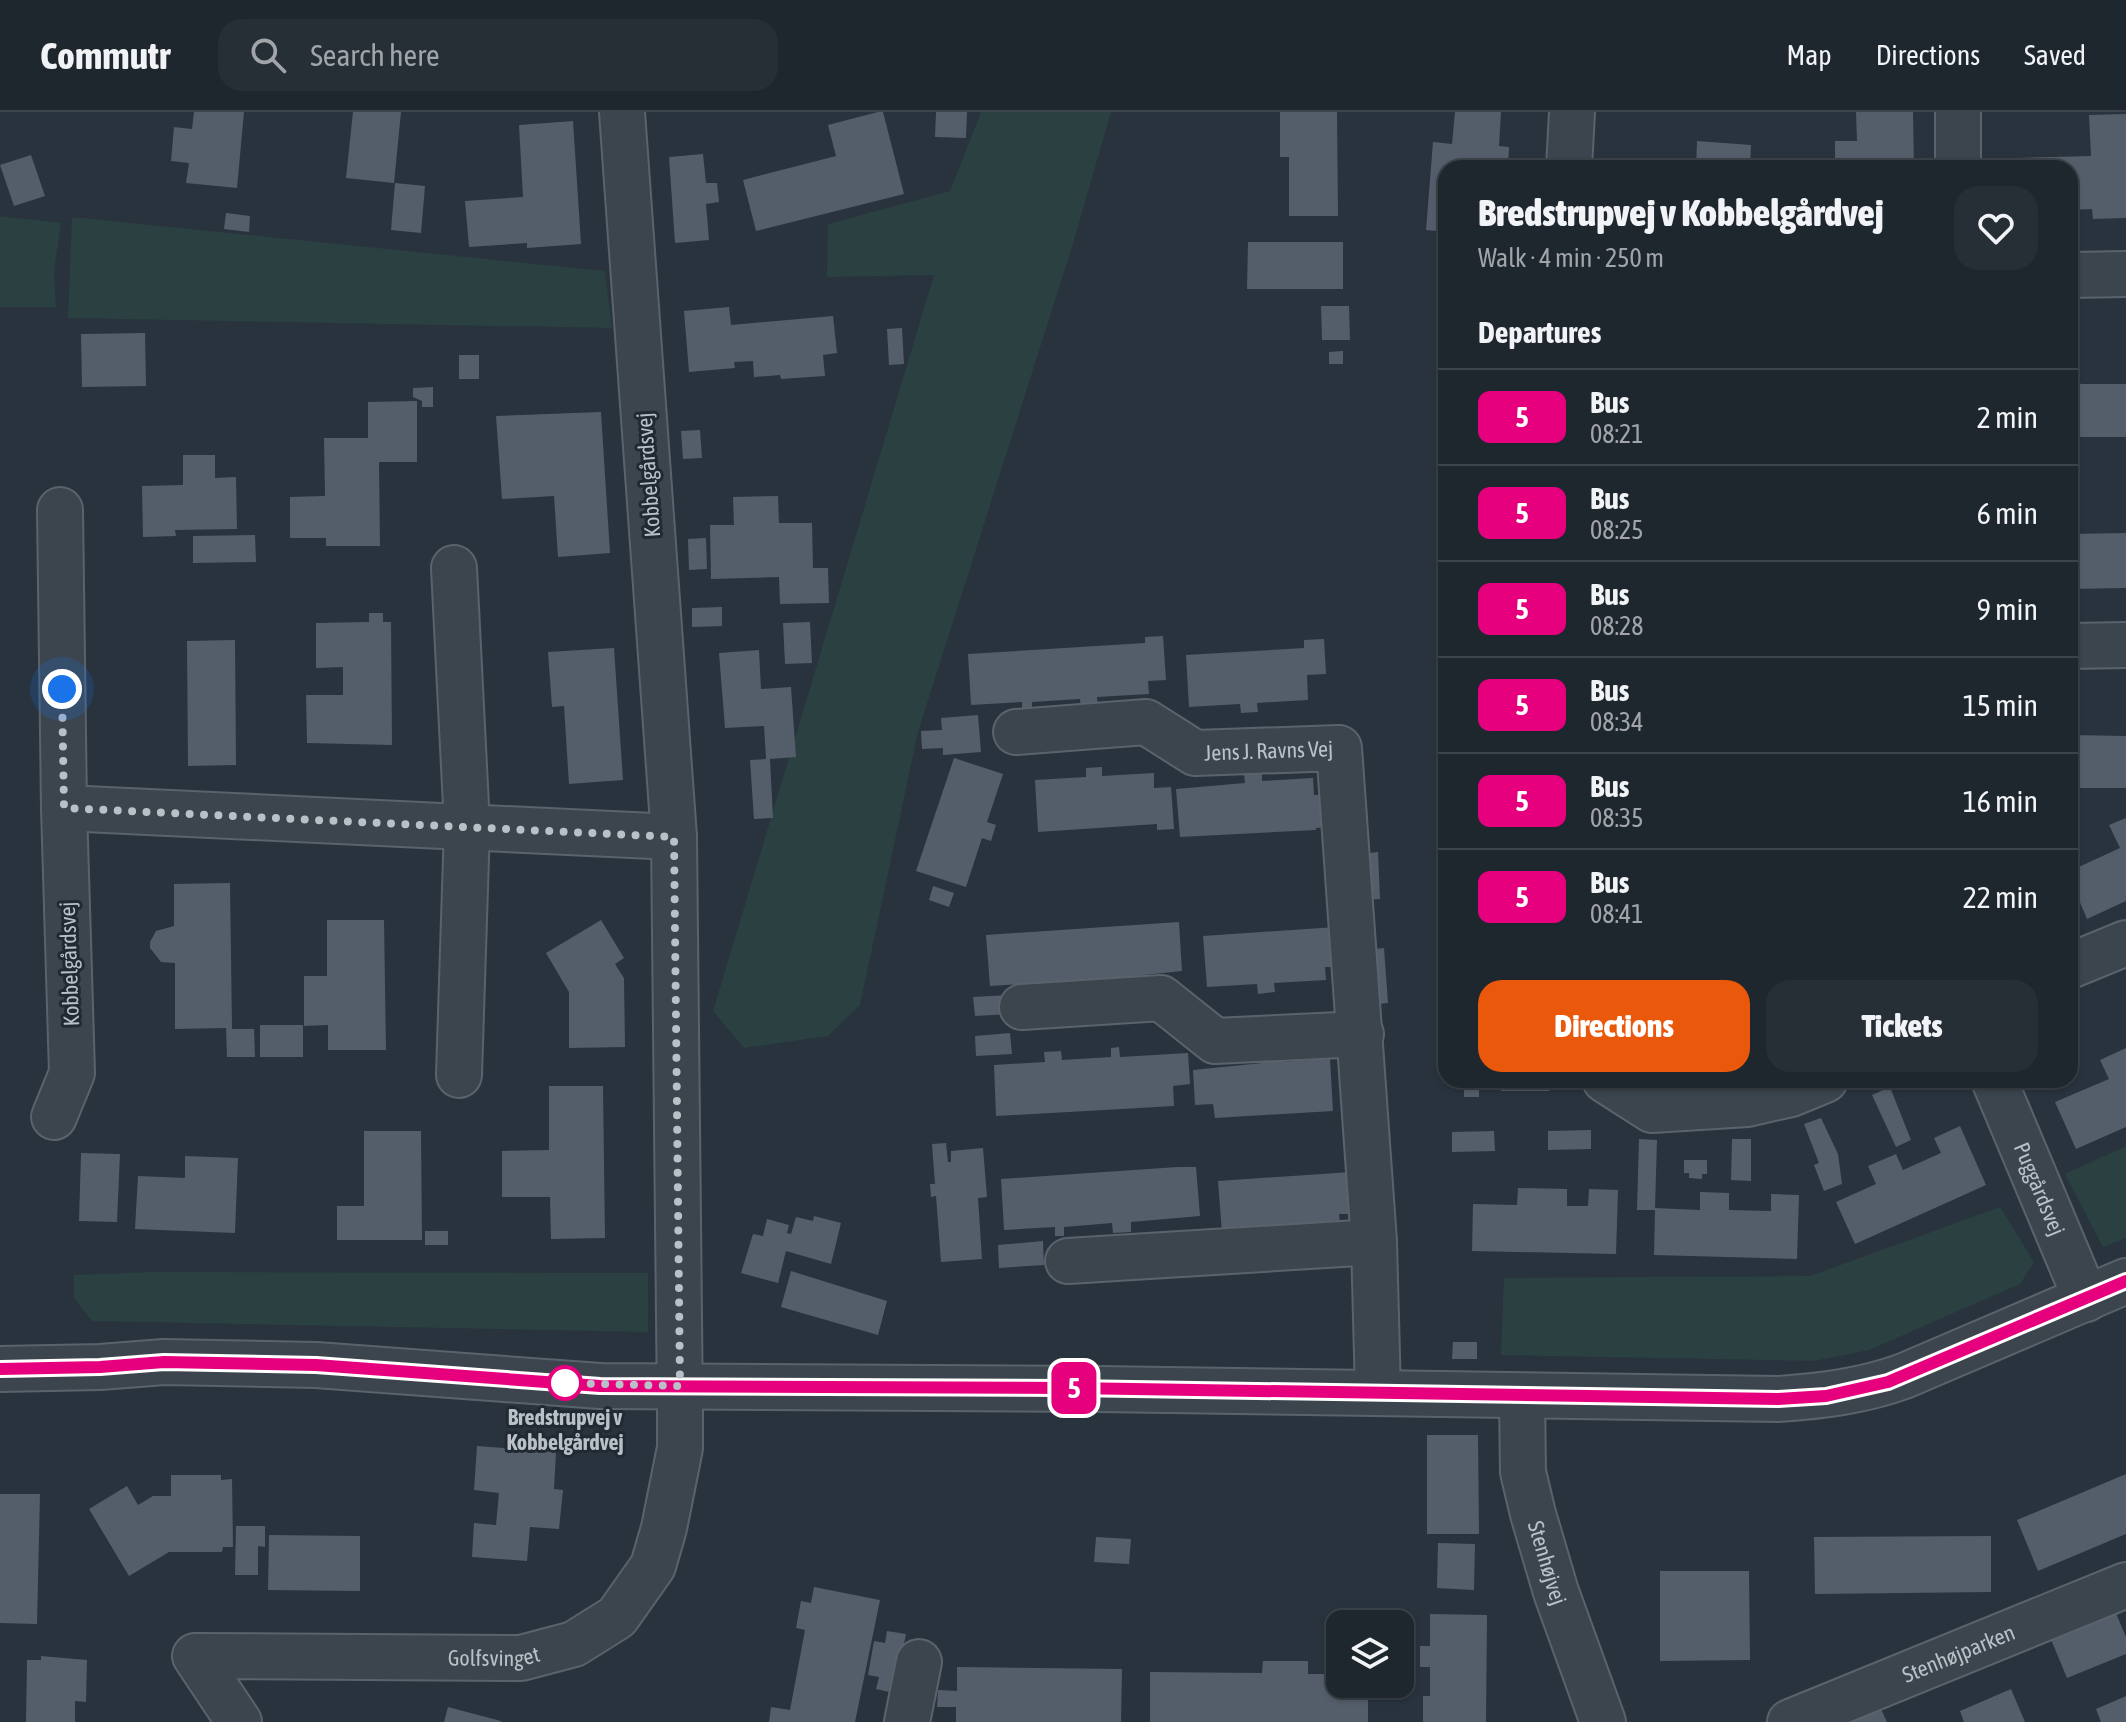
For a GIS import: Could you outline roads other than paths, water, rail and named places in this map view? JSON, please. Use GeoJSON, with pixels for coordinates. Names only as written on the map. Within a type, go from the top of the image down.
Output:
{"type":"FeatureCollection","features":[{"type":"Feature","properties":{"kind":"street","name":"Kobbelgårdsvej"},"geometry":{"type":"LineString","coordinates":[[622,112],[674,837],[680,1386]]}},
{"type":"Feature","properties":{"kind":"street"},"geometry":{"type":"LineString","coordinates":[[1569,160],[1572,112]]}},
{"type":"Feature","properties":{"kind":"street"},"geometry":{"type":"LineString","coordinates":[[1958,112],[1958,160]]}},
{"type":"Feature","properties":{"kind":"street"},"geometry":{"type":"LineString","coordinates":[[2078,275],[2126,274]]}},
{"type":"Feature","properties":{"kind":"street","name":"Kobbelgårdsvej"},"geometry":{"type":"LineString","coordinates":[[54,1117],[72,1073],[60,510]]}},
{"type":"Feature","properties":{"kind":"street"},"geometry":{"type":"LineString","coordinates":[[454,568],[467,826],[459,1075]]}},
{"type":"Feature","properties":{"kind":"street"},"geometry":{"type":"LineString","coordinates":[[2078,646],[2126,645]]}},
{"type":"Feature","properties":{"kind":"street","name":"Jens J. Ravns Vej"},"geometry":{"type":"LineString","coordinates":[[1016,732],[1146,722],[1195,753],[1339,748],[1374,1242],[1378,1393]]}},
{"type":"Feature","properties":{"kind":"street"},"geometry":{"type":"LineString","coordinates":[[64,808],[674,837]]}},
{"type":"Feature","properties":{"kind":"street"},"geometry":{"type":"LineString","coordinates":[[2078,963],[2126,943]]}},
{"type":"Feature","properties":{"kind":"street"},"geometry":{"type":"LineString","coordinates":[[1022,1007],[1161,998],[1215,1041],[1361,1034]]}},
{"type":"Feature","properties":{"kind":"street"},"geometry":{"type":"LineString","coordinates":[[1618,1088],[1652,1110],[1747,1104],[1806,1088]]}},
{"type":"Feature","properties":{"kind":"street","name":"Puggårdsvej"},"geometry":{"type":"LineString","coordinates":[[1997,1088],[2086,1299]]}},
{"type":"Feature","properties":{"kind":"street"},"geometry":{"type":"LineString","coordinates":[[1068,1261],[1374,1242]]}},
{"type":"Feature","properties":{"kind":"street"},"geometry":{"type":"LineString","coordinates":[[0,1369],[164,1362],[316,1365],[600,1386],[1778,1399],[1826,1396],[1871,1388],[2126,1281]]}},
{"type":"Feature","properties":{"kind":"street","name":"Golfsvinget"},"geometry":{"type":"LineString","coordinates":[[239,1722],[195,1656],[521,1658],[574,1644],[617,1617],[653,1566],[664,1528],[680,1448],[680,1386]]}},
{"type":"Feature","properties":{"kind":"street","name":"Stenhøjvej"},"geometry":{"type":"LineString","coordinates":[[1522,1396],[1523,1472],[1533,1514],[1556,1592],[1603,1722]]}},
{"type":"Feature","properties":{"kind":"street","name":"Stenhøjparken"},"geometry":{"type":"LineString","coordinates":[[1790,1722],[2126,1585]]}},
{"type":"Feature","properties":{"kind":"street"},"geometry":{"type":"LineString","coordinates":[[907,1722],[919,1662]]}},
{"type":"Feature","properties":{"kind":"place","name":"Bredstrupvej v Kobbelgårdvej"},"geometry":{"type":"Point","coordinates":[565,1383]}}]}
